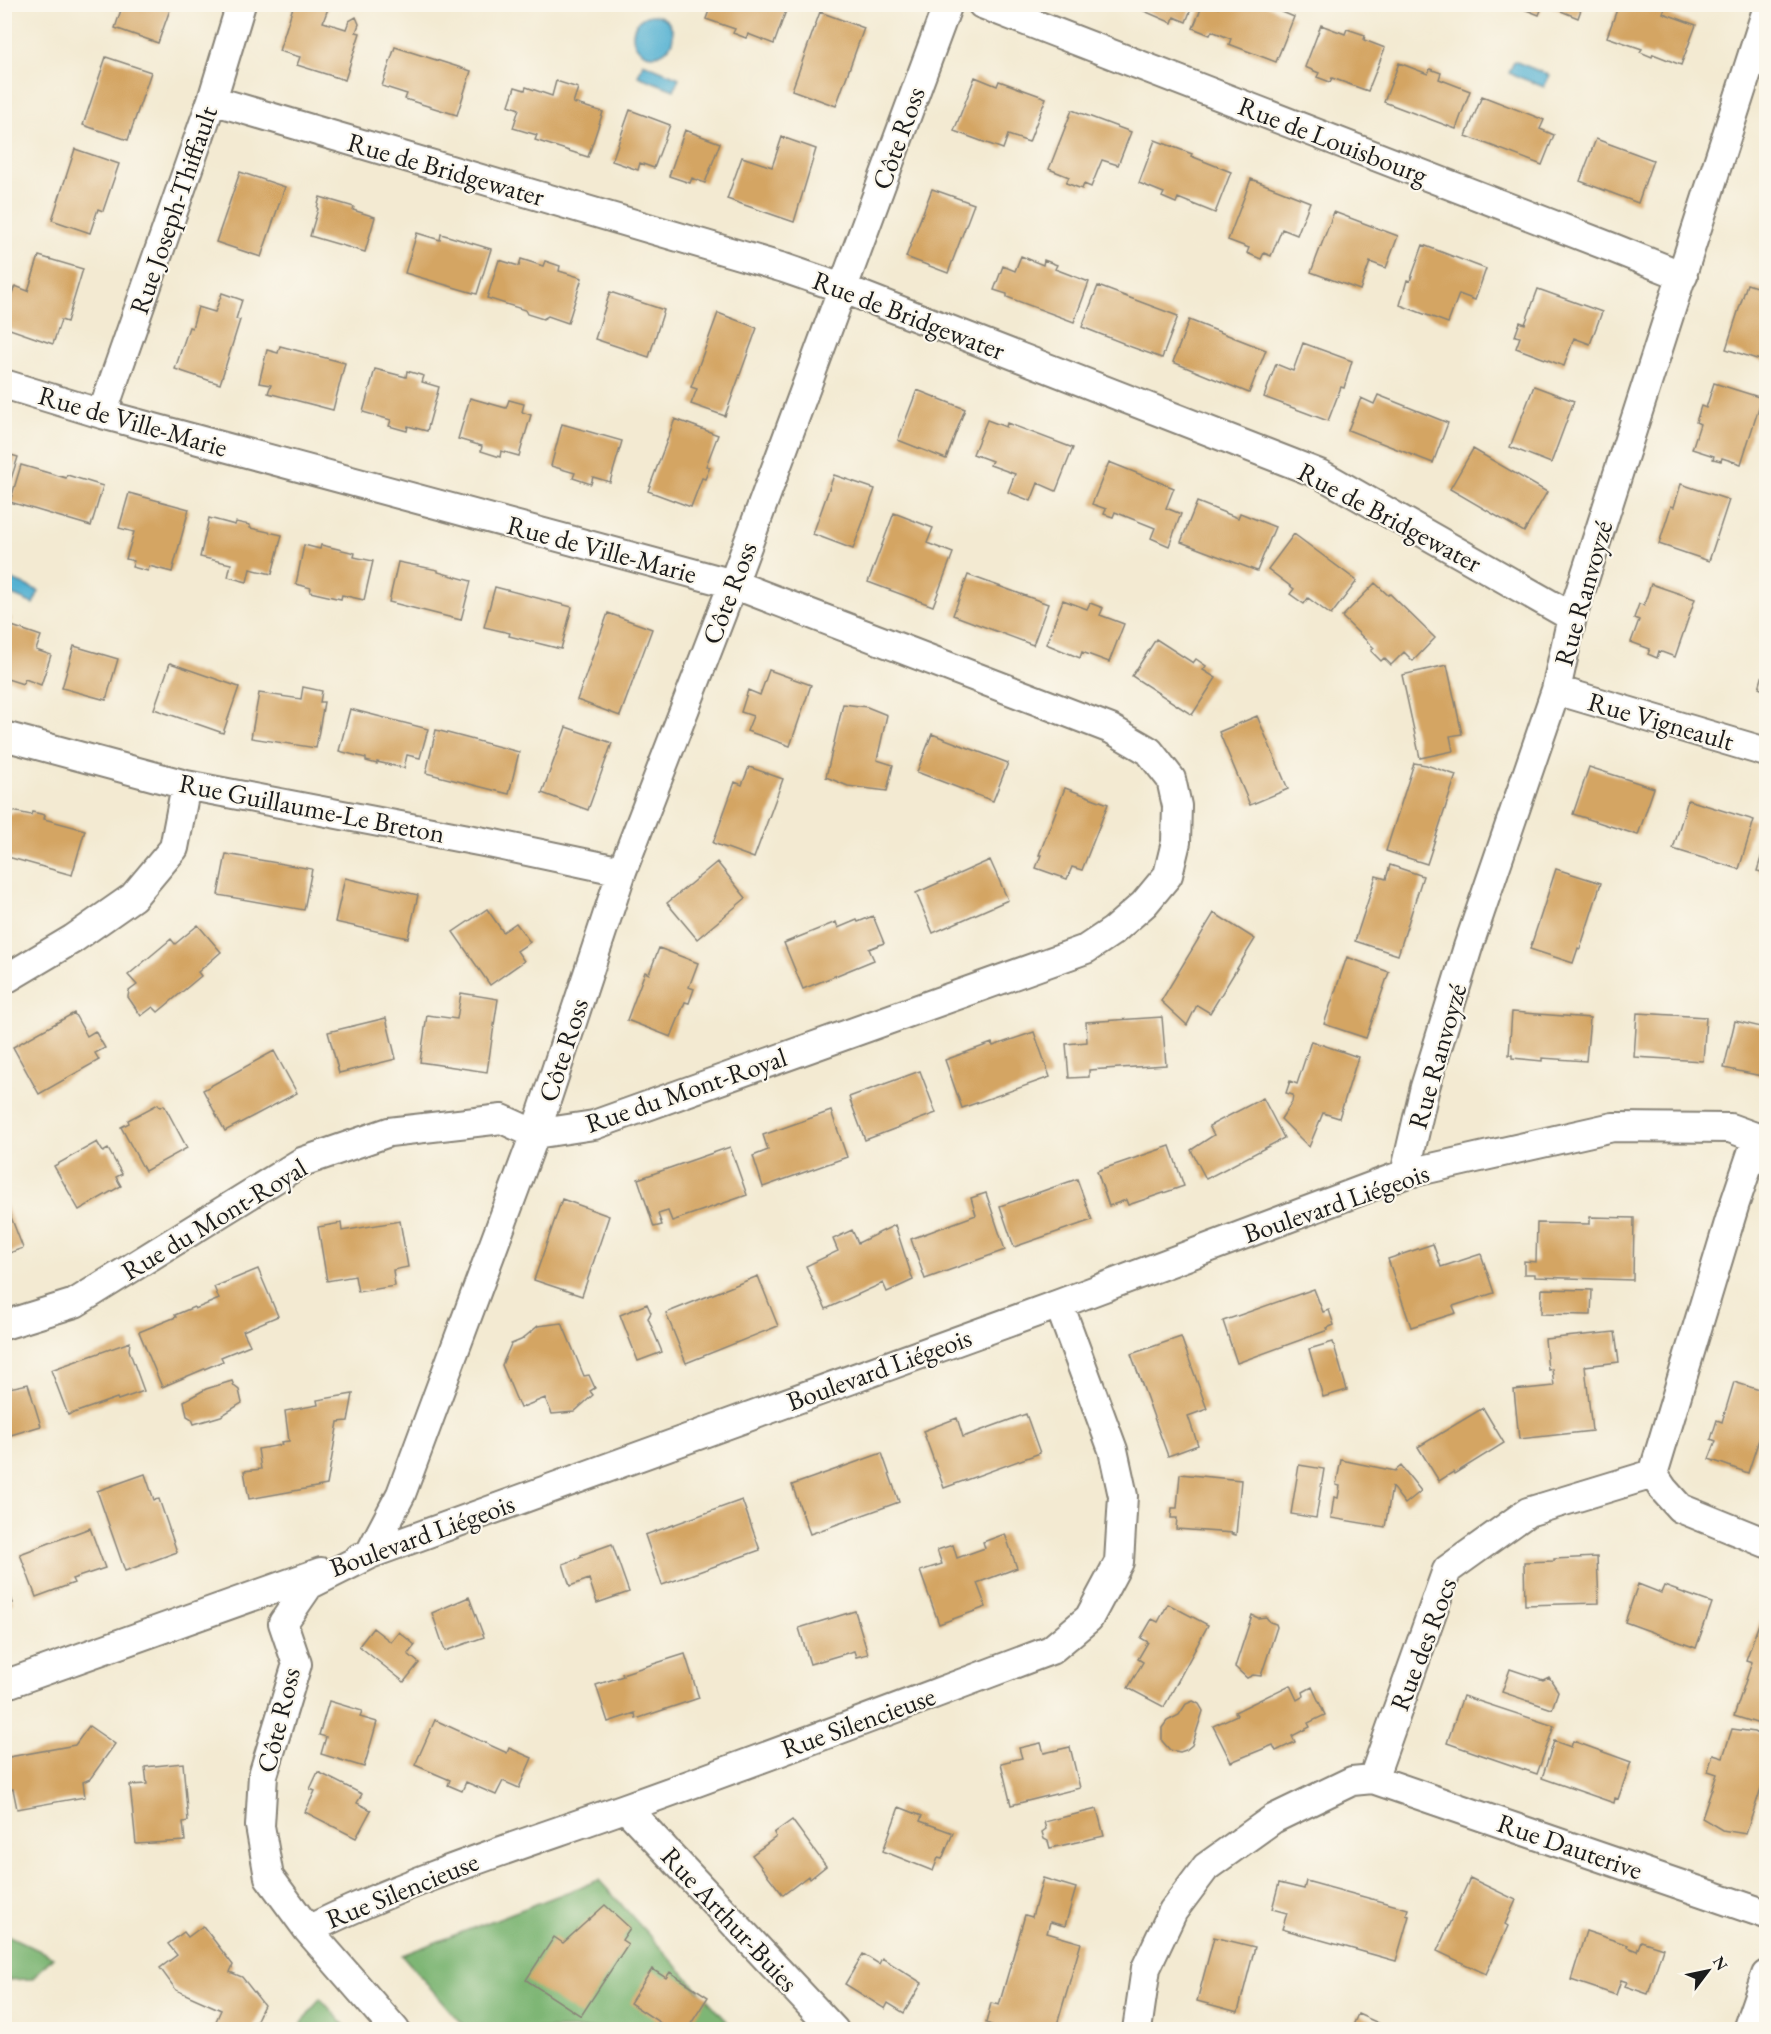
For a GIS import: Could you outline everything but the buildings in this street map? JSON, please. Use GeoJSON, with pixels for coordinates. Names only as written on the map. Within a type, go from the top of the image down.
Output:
{"type":"FeatureCollection","features":[{"type":"Feature","properties":{"kind":"street","name":"Rue Joseph-Thiffault"},"geometry":{"type":"LineString","coordinates":[[102,414],[212,100],[241,4]]}},
{"type":"Feature","properties":{"kind":"street","name":"Côte Ross"},"geometry":{"type":"LineString","coordinates":[[395,2030],[308,1930],[269,1877],[260,1827],[263,1775],[297,1664],[283,1623],[309,1585],[369,1555],[401,1494],[535,1134],[622,871],[733,584],[948,4]]}},
{"type":"Feature","properties":{"kind":"street","name":"Rue de Louisbourg"},"geometry":{"type":"LineString","coordinates":[[982,4],[1683,276]]}},
{"type":"Feature","properties":{"kind":"street","name":"Rue Ranvoyzé"},"geometry":{"type":"LineString","coordinates":[[1405,1174],[1425,1087],[1468,947],[1556,690],[1572,617],[1767,14]]}},
{"type":"Feature","properties":{"kind":"street","name":"Rue de Bridgewater"},"geometry":{"type":"LineString","coordinates":[[212,100],[772,264],[842,288],[1322,475],[1572,617]]}},
{"type":"Feature","properties":{"kind":"street","name":"Rue de Ville-Marie"},"geometry":{"type":"LineString","coordinates":[[4,384],[102,414],[733,584],[1112,729],[1149,751],[1171,779]]}},
{"type":"Feature","properties":{"kind":"street","name":"Rue Vigneault"},"geometry":{"type":"LineString","coordinates":[[1556,690],[1767,752]]}},
{"type":"Feature","properties":{"kind":"street","name":"Rue Guillaume-Le Breton"},"geometry":{"type":"LineString","coordinates":[[4,736],[186,785],[622,871]]}},
{"type":"Feature","properties":{"kind":"street","name":"Rue du Mont-Royal"},"geometry":{"type":"LineString","coordinates":[[4,1325],[75,1303],[302,1162],[389,1132],[502,1119],[535,1134],[594,1125],[1086,949],[1113,931],[1144,904],[1168,875],[1176,842],[1177,806],[1171,779]]}},
{"type":"Feature","properties":{"kind":"street"},"geometry":{"type":"LineString","coordinates":[[4,980],[73,939],[133,897],[174,848],[186,785]]}},
{"type":"Feature","properties":{"kind":"street","name":"Boulevard Liégeois"},"geometry":{"type":"LineString","coordinates":[[4,1685],[1059,1304],[1405,1174],[1613,1127],[1730,1128],[1762,1140]]}},
{"type":"Feature","properties":{"kind":"street"},"geometry":{"type":"LineString","coordinates":[[1762,1140],[1735,1203],[1653,1474],[1680,1508],[1767,1543]]}},
{"type":"Feature","properties":{"kind":"street","name":"Rue Silencieuse"},"geometry":{"type":"LineString","coordinates":[[308,1930],[347,1910],[458,1865],[626,1808],[1052,1650],[1089,1618],[1119,1562],[1123,1496],[1113,1450],[1059,1304]]}},
{"type":"Feature","properties":{"kind":"street","name":"Rue des Rocs"},"geometry":{"type":"LineString","coordinates":[[1373,1779],[1447,1570],[1528,1512],[1653,1474]]}},
{"type":"Feature","properties":{"kind":"street"},"geometry":{"type":"LineString","coordinates":[[1137,2030],[1146,1968],[1173,1911],[1206,1867],[1273,1819],[1353,1781],[1373,1779]]}},
{"type":"Feature","properties":{"kind":"street","name":"Rue Dauterive"},"geometry":{"type":"LineString","coordinates":[[1373,1779],[1767,1914]]}},
{"type":"Feature","properties":{"kind":"street","name":"Rue Arthur-Buies"},"geometry":{"type":"LineString","coordinates":[[626,1808],[834,2030]]}},
{"type":"Feature","properties":{"kind":"street"},"geometry":{"type":"LineString","coordinates":[[1747,2030],[1767,1975]]}},
{"type":"Feature","properties":{"kind":"green space"},"geometry":{"type":"Polygon","coordinates":[[[599,1880],[734,2029],[466,2029],[402,1955],[599,1880]]]}},
{"type":"Feature","properties":{"kind":"green space"},"geometry":{"type":"Polygon","coordinates":[[[5,1934],[53,1957],[32,1979],[5,1980],[5,1934]]]}},
{"type":"Feature","properties":{"kind":"green space"},"geometry":{"type":"Polygon","coordinates":[[[320,1998],[348,2029],[298,2029],[320,1998]]]}},
{"type":"Feature","properties":{"kind":"water"},"geometry":{"type":"Polygon","coordinates":[[[653,15],[661,16],[667,21],[672,27],[672,43],[667,49],[661,54],[653,55],[645,54],[639,49],[634,43],[633,35],[634,27],[639,21],[645,16],[653,15]]]}},
{"type":"Feature","properties":{"kind":"water"},"geometry":{"type":"Polygon","coordinates":[[[1514,61],[1549,75],[1544,87],[1509,73],[1514,61]]]}},
{"type":"Feature","properties":{"kind":"water"},"geometry":{"type":"Polygon","coordinates":[[[643,63],[679,78],[674,90],[638,76],[643,63]]]}},
{"type":"Feature","properties":{"kind":"water"},"geometry":{"type":"Polygon","coordinates":[[[5,577],[39,591],[33,604],[5,592],[5,577]]]}}]}
